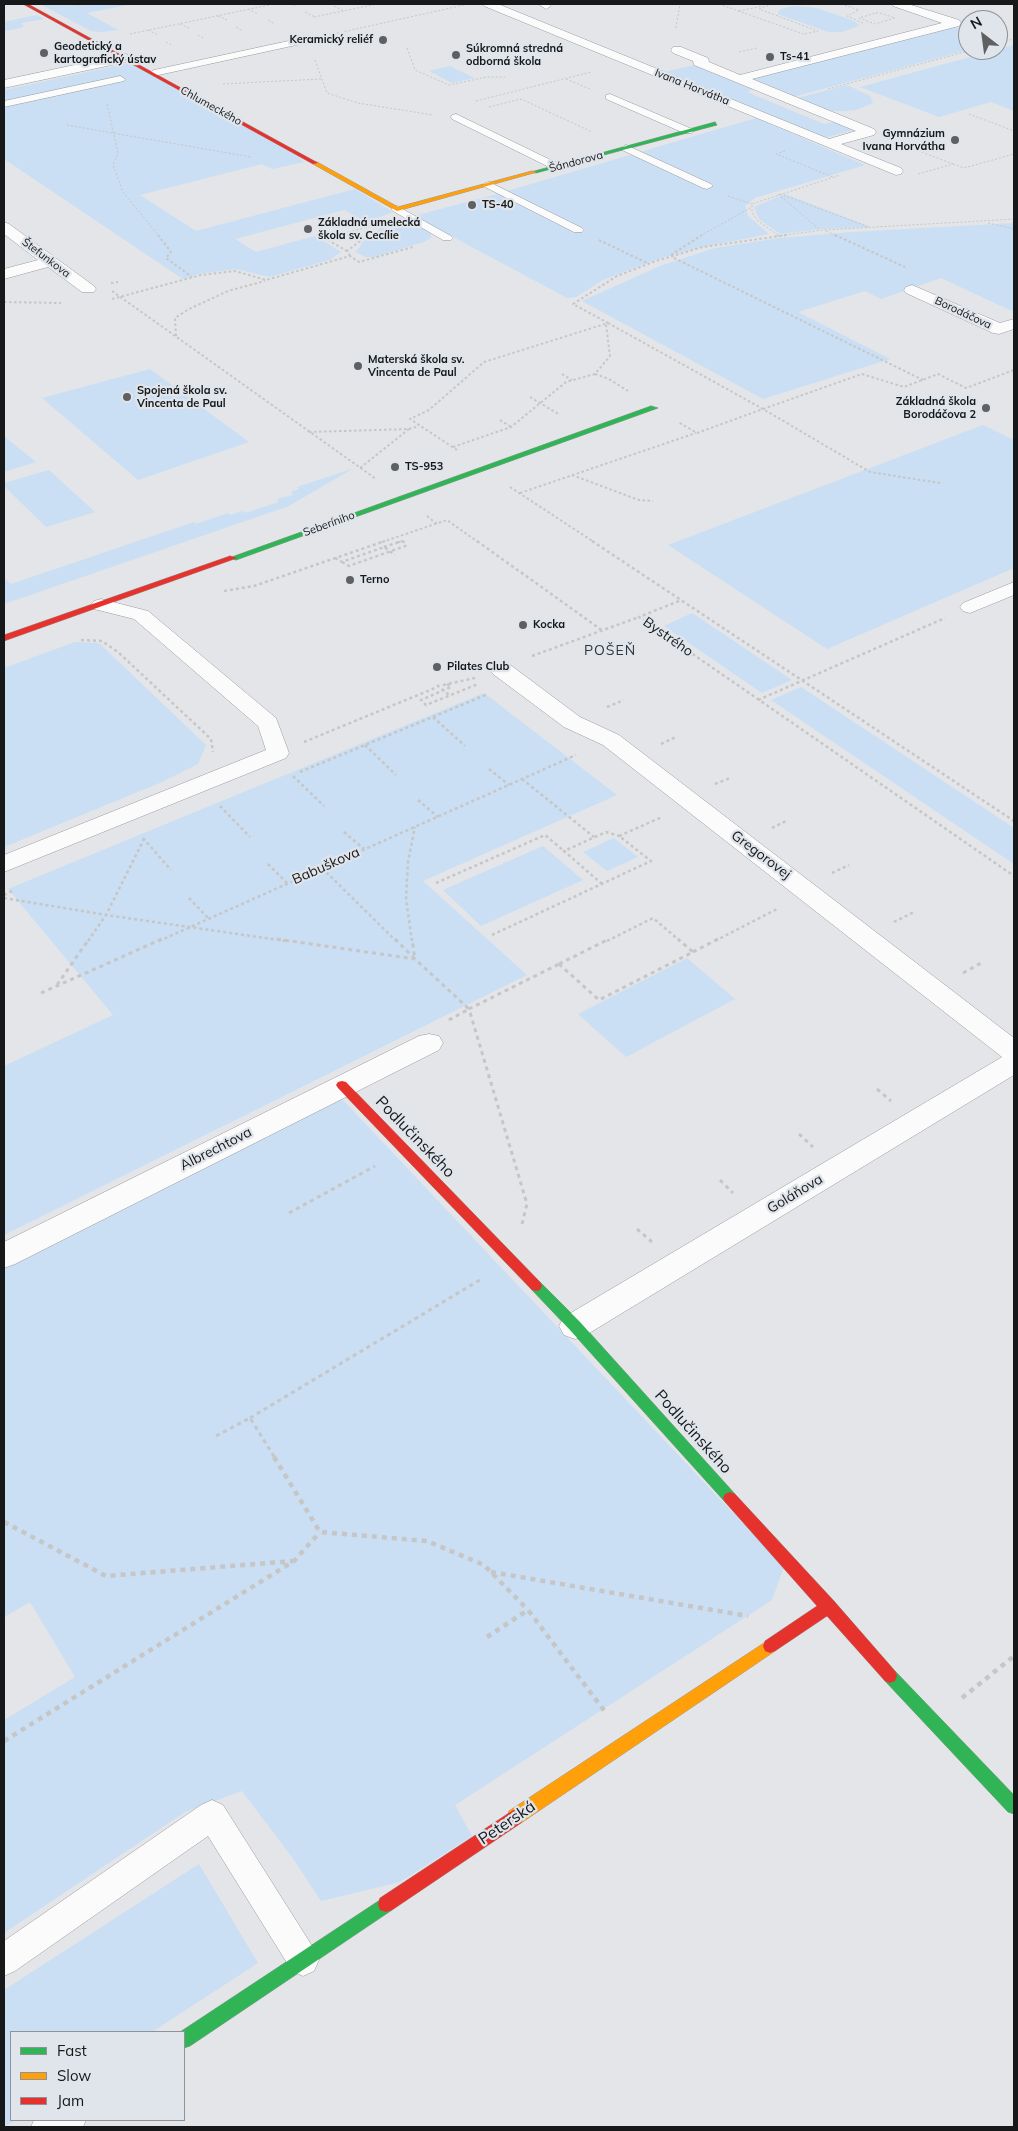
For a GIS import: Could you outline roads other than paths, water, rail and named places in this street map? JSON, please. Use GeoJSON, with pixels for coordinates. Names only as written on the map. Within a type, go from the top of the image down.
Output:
{"type":"FeatureCollection","features":[{"type":"Feature","properties":{"kind":"street","name":"Chlumeckého"},"geometry":{"type":"LineString","coordinates":[[25,4],[154,73],[397,209]]}},
{"type":"Feature","properties":{"kind":"street","name":"Ivana Horvátha"},"geometry":{"type":"LineString","coordinates":[[488,4],[896,171]]}},
{"type":"Feature","properties":{"kind":"street"},"geometry":{"type":"LineString","coordinates":[[738,79],[955,23],[897,4]]}},
{"type":"Feature","properties":{"kind":"street"},"geometry":{"type":"LineString","coordinates":[[677,50],[704,61],[698,62],[869,132],[828,143]]}},
{"type":"Feature","properties":{"kind":"street"},"geometry":{"type":"LineString","coordinates":[[4,84],[126,58]]}},
{"type":"Feature","properties":{"kind":"street","name":"Šándorova"},"geometry":{"type":"LineString","coordinates":[[397,209],[755,113]]}},
{"type":"Feature","properties":{"kind":"street","name":"Štefunkova"},"geometry":{"type":"LineString","coordinates":[[4,227],[88,289]]}},
{"type":"Feature","properties":{"kind":"street"},"geometry":{"type":"LineString","coordinates":[[4,274],[50,262]]}},
{"type":"Feature","properties":{"kind":"street","name":"Borodáčova"},"geometry":{"type":"LineString","coordinates":[[912,290],[1009,330]]}},
{"type":"Feature","properties":{"kind":"street","name":"Seberíniho"},"geometry":{"type":"LineString","coordinates":[[4,638],[654,408]]}},
{"type":"Feature","properties":{"kind":"street"},"geometry":{"type":"LineString","coordinates":[[970,607],[1014,588]]}},
{"type":"Feature","properties":{"kind":"street"},"geometry":{"type":"LineString","coordinates":[[4,864],[278,753],[268,723],[141,615],[101,605]]}},
{"type":"Feature","properties":{"kind":"street","name":"Gregorovej"},"geometry":{"type":"LineString","coordinates":[[492,675],[572,722],[610,740],[810,892],[1014,1052]]}},
{"type":"Feature","properties":{"kind":"street","name":"Albrechtova"},"geometry":{"type":"LineString","coordinates":[[4,1256],[429,1042]]}},
{"type":"Feature","properties":{"kind":"street","name":"Goláňova"},"geometry":{"type":"LineString","coordinates":[[575,1326],[1014,1062]]}},
{"type":"Feature","properties":{"kind":"street","name":"Podlučinského"},"geometry":{"type":"LineString","coordinates":[[342,1085],[575,1326],[931,1721],[1014,1806]]}},
{"type":"Feature","properties":{"kind":"street","name":"Peterská"},"geometry":{"type":"LineString","coordinates":[[185,2039],[829,1606]]}},
{"type":"Feature","properties":{"kind":"lane"},"geometry":{"type":"LineString","coordinates":[[154,73],[307,40]]}},
{"type":"Feature","properties":{"kind":"lane"},"geometry":{"type":"LineString","coordinates":[[4,104],[120,79]]}},
{"type":"Feature","properties":{"kind":"lane"},"geometry":{"type":"LineString","coordinates":[[610,97],[688,132]]}},
{"type":"Feature","properties":{"kind":"lane"},"geometry":{"type":"LineString","coordinates":[[456,117],[557,167]]}},
{"type":"Feature","properties":{"kind":"lane"},"geometry":{"type":"LineString","coordinates":[[626,148],[707,186]]}},
{"type":"Feature","properties":{"kind":"lane"},"geometry":{"type":"LineString","coordinates":[[490,185],[578,230]]}},
{"type":"Feature","properties":{"kind":"lane"},"geometry":{"type":"LineString","coordinates":[[397,209],[447,238]]}},
{"type":"Feature","properties":{"kind":"lane"},"geometry":{"type":"LineString","coordinates":[[4,1960],[212,1815],[303,1960]]}},
{"type":"Feature","properties":{"kind":"place","name":"Keramický reliéf"},"geometry":{"type":"Point","coordinates":[383,40]}},
{"type":"Feature","properties":{"kind":"place","name":"Geodetický a kartografický ústav"},"geometry":{"type":"Point","coordinates":[44,53]}},
{"type":"Feature","properties":{"kind":"place","name":"Súkromná stredná odborná škola"},"geometry":{"type":"Point","coordinates":[456,55]}},
{"type":"Feature","properties":{"kind":"place","name":"Ts-41"},"geometry":{"type":"Point","coordinates":[770,57]}},
{"type":"Feature","properties":{"kind":"place","name":"Gymnázium Ivana Horvátha"},"geometry":{"type":"Point","coordinates":[955,140]}},
{"type":"Feature","properties":{"kind":"place","name":"TS-40"},"geometry":{"type":"Point","coordinates":[472,205]}},
{"type":"Feature","properties":{"kind":"place","name":"Základná umelecká škola sv. Cecílie"},"geometry":{"type":"Point","coordinates":[308,229]}},
{"type":"Feature","properties":{"kind":"place","name":"Materská škola sv. Vincenta de Paul"},"geometry":{"type":"Point","coordinates":[358,366]}},
{"type":"Feature","properties":{"kind":"place","name":"Spojená škola sv. Vincenta de Paul"},"geometry":{"type":"Point","coordinates":[127,397]}},
{"type":"Feature","properties":{"kind":"place","name":"Základná škola Borodáčova 2"},"geometry":{"type":"Point","coordinates":[986,408]}},
{"type":"Feature","properties":{"kind":"place","name":"TS-953"},"geometry":{"type":"Point","coordinates":[395,467]}},
{"type":"Feature","properties":{"kind":"place","name":"Terno"},"geometry":{"type":"Point","coordinates":[350,580]}},
{"type":"Feature","properties":{"kind":"place","name":"Kocka"},"geometry":{"type":"Point","coordinates":[523,625]}},
{"type":"Feature","properties":{"kind":"place","name":"Pilates Club"},"geometry":{"type":"Point","coordinates":[437,667]}},
{"type":"Feature","properties":{"kind":"district","name":"POŠEŇ"},"geometry":{"type":"Point","coordinates":[610,651]}}]}
